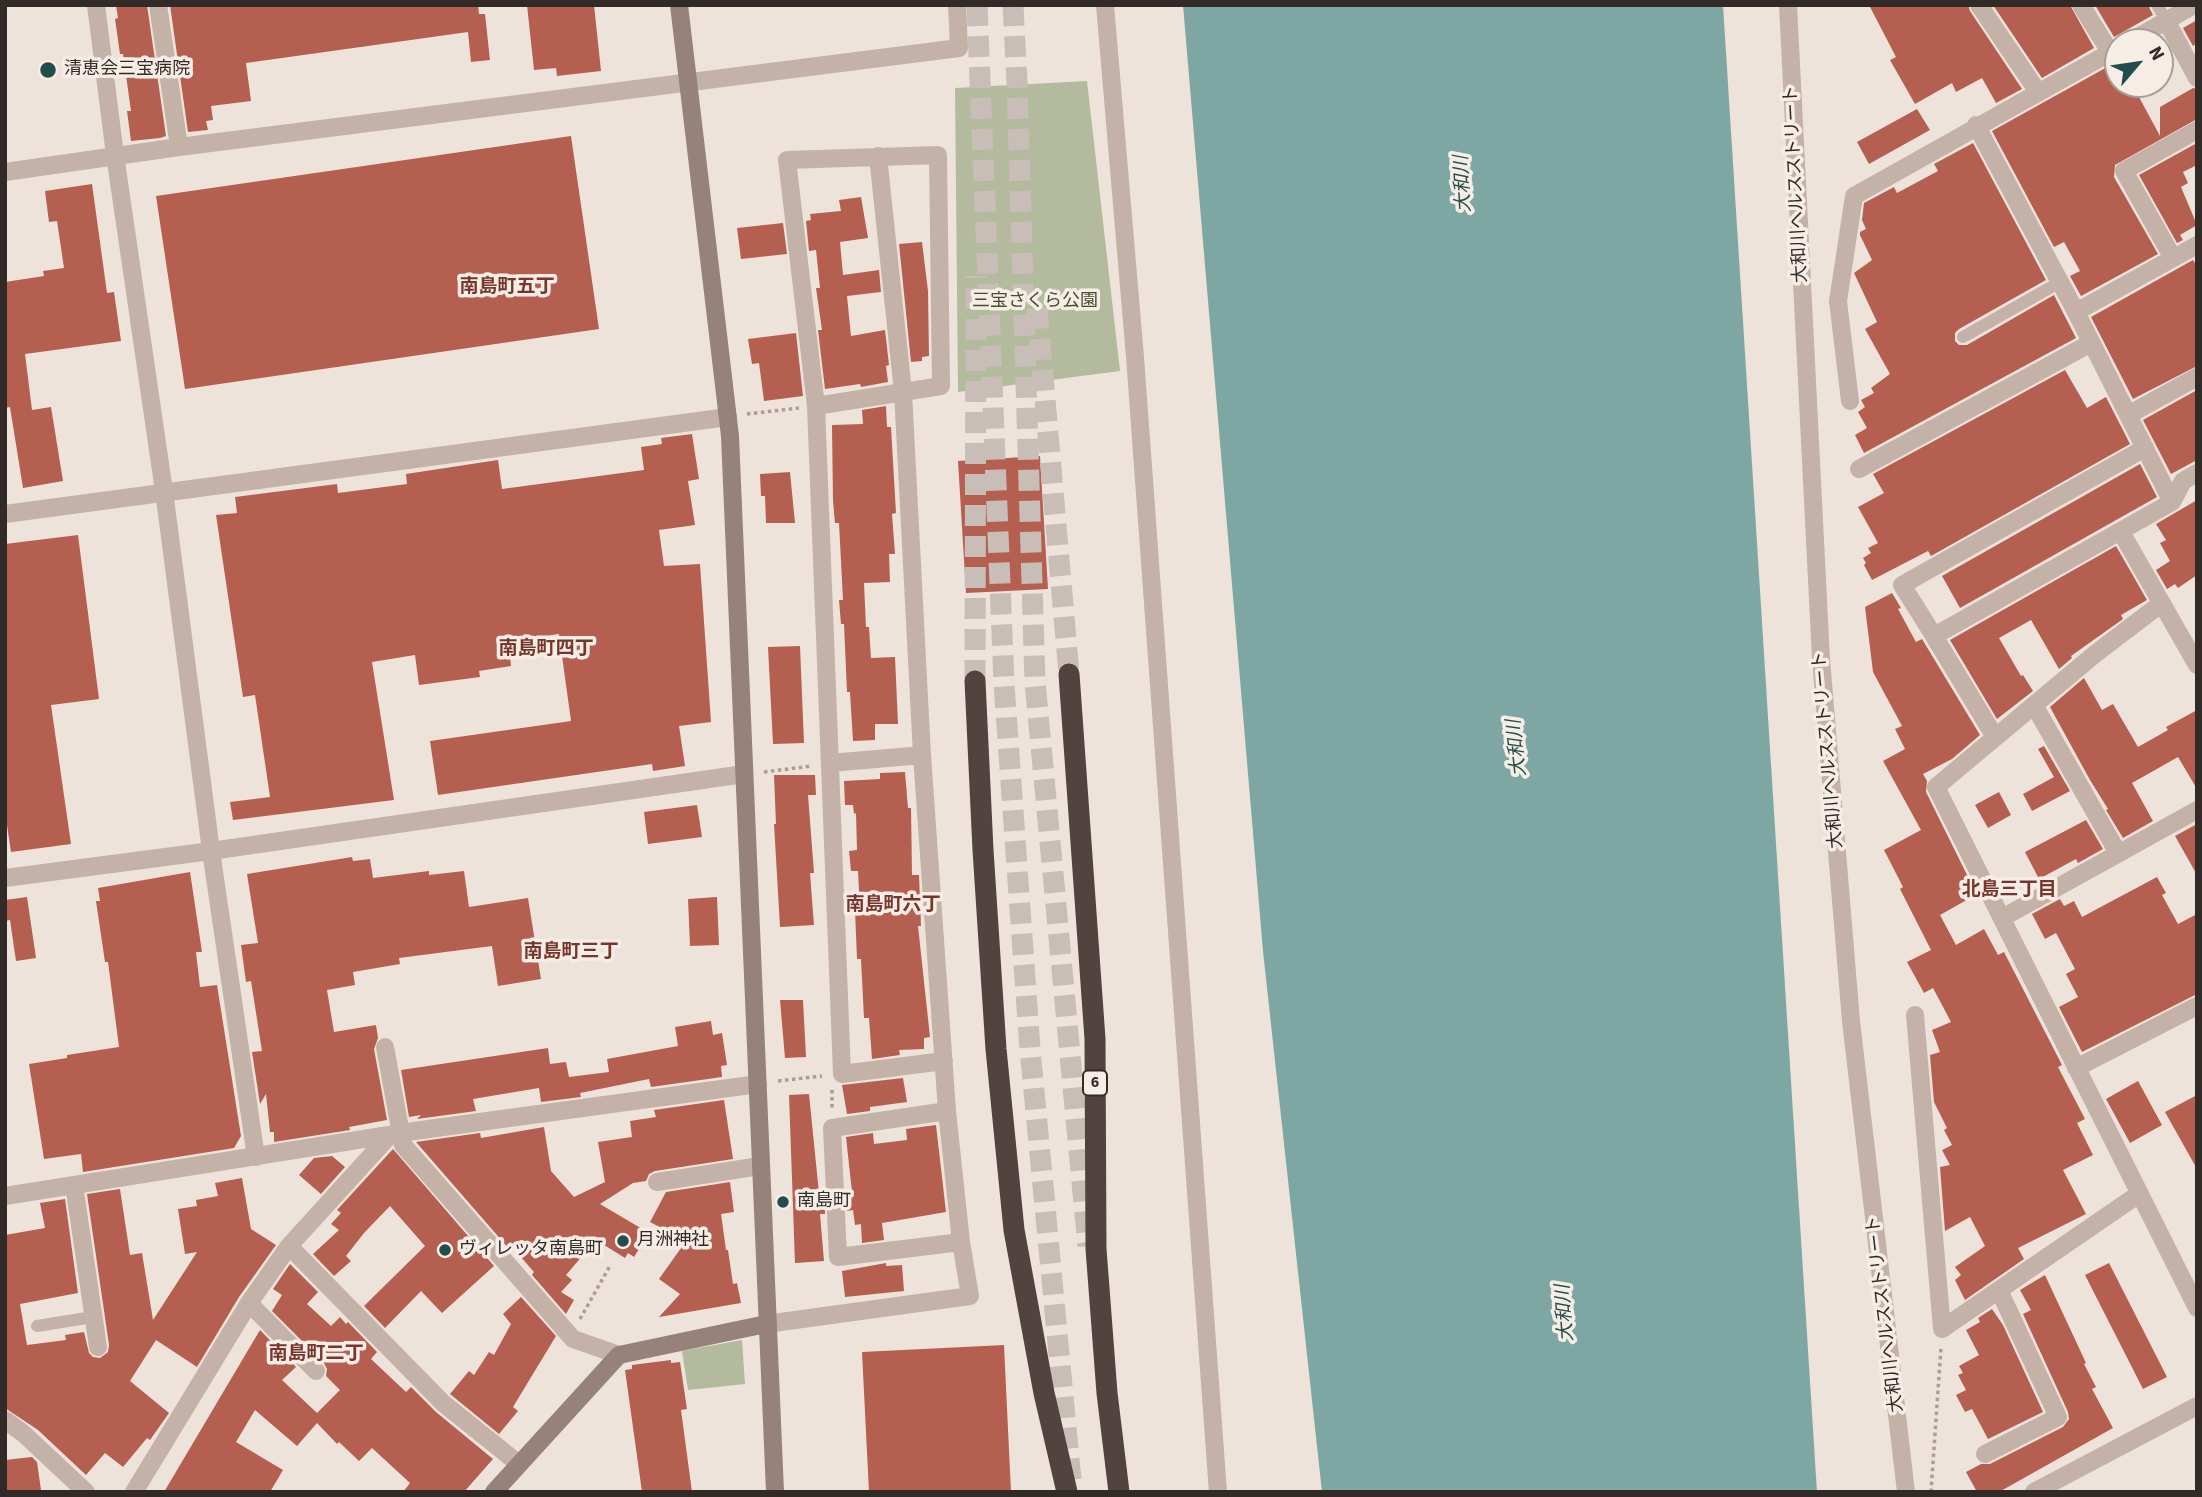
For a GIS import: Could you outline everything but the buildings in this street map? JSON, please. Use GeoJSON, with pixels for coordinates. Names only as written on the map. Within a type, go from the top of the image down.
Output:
{"type":"FeatureCollection","features":[{"type":"Feature","properties":{"kind":"highway","name":"6"},"geometry":{"type":"LineString","coordinates":[[1069,674],[1095,1039],[1096,1249],[1107,1393],[1119,1492]]}},
{"type":"Feature","properties":{"kind":"highway"},"geometry":{"type":"LineString","coordinates":[[975,681],[996,1049],[1014,1230],[1044,1393],[1067,1492]]}},
{"type":"Feature","properties":{"kind":"street"},"geometry":{"type":"LineString","coordinates":[[96,5],[211,852],[256,1157]]}},
{"type":"Feature","properties":{"kind":"street"},"geometry":{"type":"LineString","coordinates":[[158,5],[179,147]]}},
{"type":"Feature","properties":{"kind":"street"},"geometry":{"type":"LineString","coordinates":[[679,5],[728,416],[775,1492]]}},
{"type":"Feature","properties":{"kind":"street"},"geometry":{"type":"LineString","coordinates":[[5,172],[115,155],[959,48],[957,5]]}},
{"type":"Feature","properties":{"kind":"street"},"geometry":{"type":"LineString","coordinates":[[1105,5],[1135,357],[1218,1492]]}},
{"type":"Feature","properties":{"kind":"street","name":"大和川ヘルスストリート"},"geometry":{"type":"LineString","coordinates":[[1788,5],[1821,659],[1852,1021],[1906,1492]]}},
{"type":"Feature","properties":{"kind":"street"},"geometry":{"type":"LineString","coordinates":[[1979,5],[2038,92]]}},
{"type":"Feature","properties":{"kind":"street"},"geometry":{"type":"LineString","coordinates":[[2081,5],[2104,36]]}},
{"type":"Feature","properties":{"kind":"street"},"geometry":{"type":"LineString","coordinates":[[2156,28],[2194,5]]}},
{"type":"Feature","properties":{"kind":"street"},"geometry":{"type":"LineString","coordinates":[[2167,22],[2197,78]]}},
{"type":"Feature","properties":{"kind":"street"},"geometry":{"type":"LineString","coordinates":[[1850,401],[1838,301],[1854,196],[1976,125],[2104,56]]}},
{"type":"Feature","properties":{"kind":"street"},"geometry":{"type":"LineString","coordinates":[[1976,125],[2076,312],[2172,502]]}},
{"type":"Feature","properties":{"kind":"street"},"geometry":{"type":"LineString","coordinates":[[2172,258],[2124,171],[2197,130]]}},
{"type":"Feature","properties":{"kind":"street"},"geometry":{"type":"LineString","coordinates":[[816,406],[941,386],[938,155],[788,160],[816,406],[830,764],[837,1074],[944,1061]]}},
{"type":"Feature","properties":{"kind":"street"},"geometry":{"type":"LineString","coordinates":[[385,1047],[394,1135],[573,1339],[619,1354],[766,1324],[971,1296],[961,1242],[947,1111],[922,755],[903,392],[878,156]]}},
{"type":"Feature","properties":{"kind":"street"},"geometry":{"type":"LineString","coordinates":[[2076,312],[2197,245]]}},
{"type":"Feature","properties":{"kind":"street"},"geometry":{"type":"LineString","coordinates":[[1859,469],[2091,343]]}},
{"type":"Feature","properties":{"kind":"street"},"geometry":{"type":"LineString","coordinates":[[2128,415],[2197,377]]}},
{"type":"Feature","properties":{"kind":"street"},"geometry":{"type":"LineString","coordinates":[[5,514],[728,416]]}},
{"type":"Feature","properties":{"kind":"street"},"geometry":{"type":"LineString","coordinates":[[1995,737],[1902,585],[2145,449]]}},
{"type":"Feature","properties":{"kind":"street"},"geometry":{"type":"LineString","coordinates":[[1934,636],[2172,502],[2183,481],[2197,473]]}},
{"type":"Feature","properties":{"kind":"street"},"geometry":{"type":"LineString","coordinates":[[2121,532],[2197,665]]}},
{"type":"Feature","properties":{"kind":"street"},"geometry":{"type":"LineString","coordinates":[[2162,603],[2095,654],[1936,787],[2139,1194],[2192,1285],[2197,1308]]}},
{"type":"Feature","properties":{"kind":"street"},"geometry":{"type":"LineString","coordinates":[[2034,705],[2118,853]]}},
{"type":"Feature","properties":{"kind":"street"},"geometry":{"type":"LineString","coordinates":[[830,764],[922,755]]}},
{"type":"Feature","properties":{"kind":"street"},"geometry":{"type":"LineString","coordinates":[[5,878],[211,852],[744,774]]}},
{"type":"Feature","properties":{"kind":"street"},"geometry":{"type":"LineString","coordinates":[[2002,918],[2197,810]]}},
{"type":"Feature","properties":{"kind":"street"},"geometry":{"type":"LineString","coordinates":[[2076,1068],[2197,1006]]}},
{"type":"Feature","properties":{"kind":"street"},"geometry":{"type":"LineString","coordinates":[[1915,1015],[1942,1329],[2139,1194]]}},
{"type":"Feature","properties":{"kind":"street"},"geometry":{"type":"LineString","coordinates":[[5,1196],[394,1135],[758,1084]]}},
{"type":"Feature","properties":{"kind":"street"},"geometry":{"type":"LineString","coordinates":[[947,1111],[832,1128],[838,1258],[961,1242]]}},
{"type":"Feature","properties":{"kind":"street"},"geometry":{"type":"LineString","coordinates":[[134,1492],[249,1303],[289,1247],[394,1135]]}},
{"type":"Feature","properties":{"kind":"street"},"geometry":{"type":"LineString","coordinates":[[657,1182],[760,1166]]}},
{"type":"Feature","properties":{"kind":"street"},"geometry":{"type":"LineString","coordinates":[[74,1185],[97,1347]]}},
{"type":"Feature","properties":{"kind":"street"},"geometry":{"type":"LineString","coordinates":[[289,1247],[443,1403],[519,1464]]}},
{"type":"Feature","properties":{"kind":"street"},"geometry":{"type":"LineString","coordinates":[[1985,1454],[2058,1417],[1998,1290]]}},
{"type":"Feature","properties":{"kind":"street"},"geometry":{"type":"LineString","coordinates":[[249,1303],[316,1371]]}},
{"type":"Feature","properties":{"kind":"street"},"geometry":{"type":"LineString","coordinates":[[494,1492],[619,1354]]}},
{"type":"Feature","properties":{"kind":"street"},"geometry":{"type":"LineString","coordinates":[[2035,1492],[2197,1406]]}},
{"type":"Feature","properties":{"kind":"street"},"geometry":{"type":"LineString","coordinates":[[5,1420],[24,1434],[86,1492]]}},
{"type":"Feature","properties":{"kind":"lane"},"geometry":{"type":"LineString","coordinates":[[2157,5],[2167,22]]}},
{"type":"Feature","properties":{"kind":"lane"},"geometry":{"type":"LineString","coordinates":[[1963,337],[2060,282]]}},
{"type":"Feature","properties":{"kind":"lane"},"geometry":{"type":"LineString","coordinates":[[37,1326],[93,1317]]}},
{"type":"Feature","properties":{"kind":"path"},"geometry":{"type":"LineString","coordinates":[[728,416],[816,406]]}},
{"type":"Feature","properties":{"kind":"path"},"geometry":{"type":"LineString","coordinates":[[744,774],[830,764]]}},
{"type":"Feature","properties":{"kind":"path"},"geometry":{"type":"LineString","coordinates":[[758,1084],[837,1074],[832,1128]]}},
{"type":"Feature","properties":{"kind":"path"},"geometry":{"type":"LineString","coordinates":[[570,1336],[611,1264]]}},
{"type":"Feature","properties":{"kind":"path"},"geometry":{"type":"LineString","coordinates":[[1931,1492],[1942,1329]]}},
{"type":"Feature","properties":{"kind":"green space","name":"三宝さくら公園"},"geometry":{"type":"Polygon","coordinates":[[[1087,81],[1120,371],[958,392],[955,88],[1087,81]]]}},
{"type":"Feature","properties":{"kind":"green space"},"geometry":{"type":"Polygon","coordinates":[[[742,1340],[745,1384],[688,1390],[682,1351],[742,1340]]]}},
{"type":"Feature","properties":{"kind":"water","name":"大和川"},"geometry":{"type":"Polygon","coordinates":[[[1183,5],[1723,5],[1817,1492],[1322,1492],[1263,951],[1183,5]]]}},
{"type":"Feature","properties":{"kind":"tunnel"},"geometry":{"type":"LineString","coordinates":[[977,5],[1004,684],[1030,1049],[1071,1480]]}},
{"type":"Feature","properties":{"kind":"tunnel"},"geometry":{"type":"LineString","coordinates":[[1013,5],[1035,682],[1088,1246]]}},
{"type":"Feature","properties":{"kind":"tunnel"},"geometry":{"type":"LineString","coordinates":[[975,681],[976,276]]}},
{"type":"Feature","properties":{"kind":"tunnel"},"geometry":{"type":"LineString","coordinates":[[1037,308],[1069,674]]}},
{"type":"Feature","properties":{"kind":"place","name":"清恵会三宝病院"},"geometry":{"type":"Point","coordinates":[48,70]}},
{"type":"Feature","properties":{"kind":"place","name":"南島町"},"geometry":{"type":"Point","coordinates":[783,1202]}},
{"type":"Feature","properties":{"kind":"place","name":"月洲神社"},"geometry":{"type":"Point","coordinates":[623,1241]}},
{"type":"Feature","properties":{"kind":"place","name":"ヴィレッタ南島町"},"geometry":{"type":"Point","coordinates":[445,1250]}},
{"type":"Feature","properties":{"kind":"district","name":"南島町五丁"},"geometry":{"type":"Point","coordinates":[507,288]}},
{"type":"Feature","properties":{"kind":"district","name":"南島町四丁"},"geometry":{"type":"Point","coordinates":[546,650]}},
{"type":"Feature","properties":{"kind":"district","name":"北島三丁目"},"geometry":{"type":"Point","coordinates":[2009,891]}},
{"type":"Feature","properties":{"kind":"district","name":"南島町六丁"},"geometry":{"type":"Point","coordinates":[893,906]}},
{"type":"Feature","properties":{"kind":"district","name":"南島町三丁"},"geometry":{"type":"Point","coordinates":[571,953]}},
{"type":"Feature","properties":{"kind":"district","name":"南島町二丁"},"geometry":{"type":"Point","coordinates":[316,1355]}}]}
